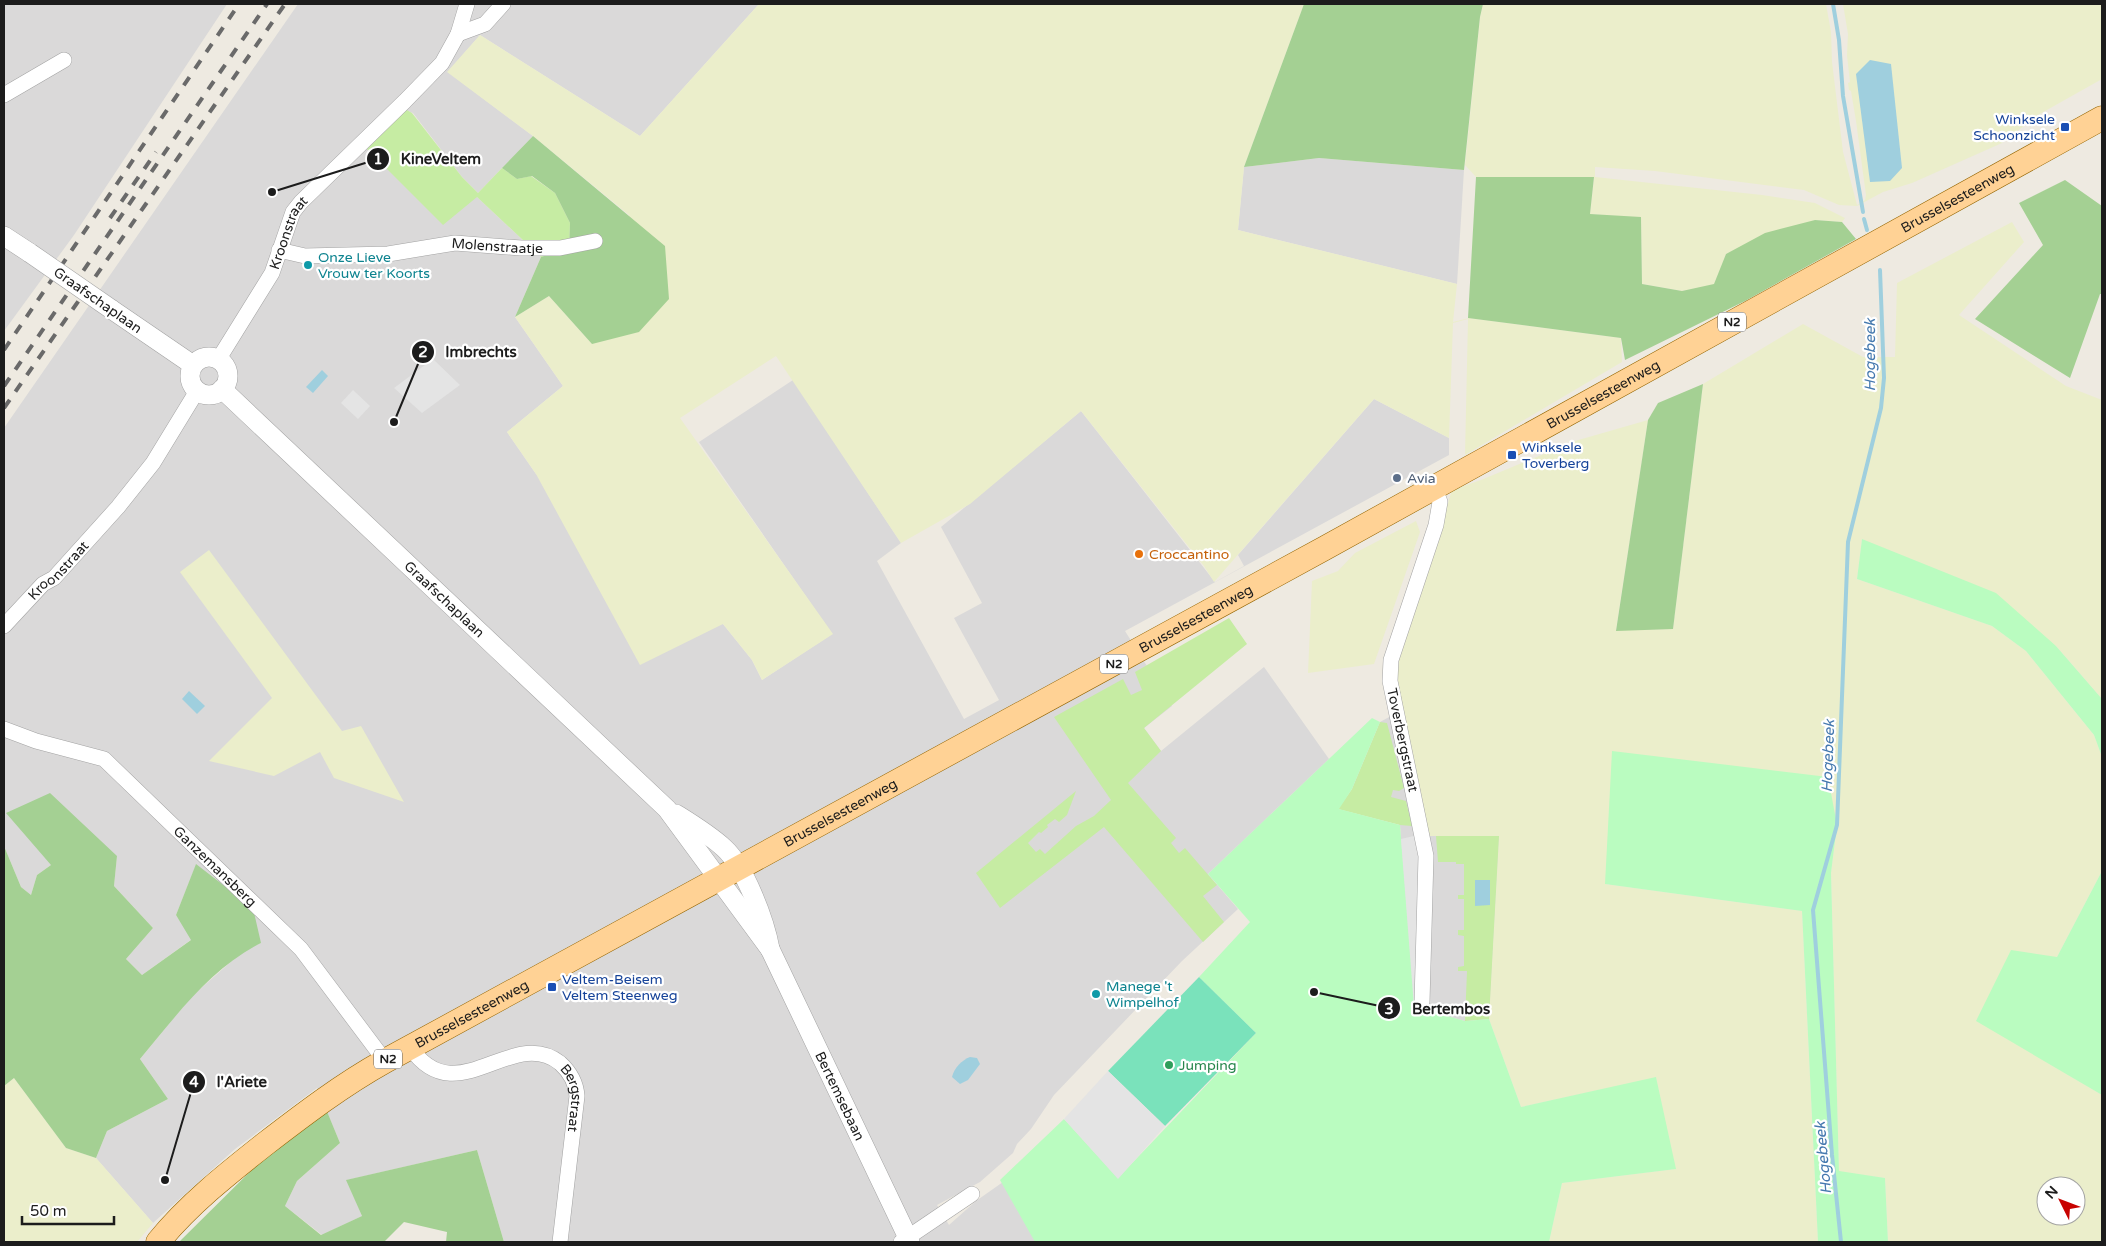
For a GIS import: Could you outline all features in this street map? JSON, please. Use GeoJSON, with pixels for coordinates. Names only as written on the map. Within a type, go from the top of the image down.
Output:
{"type":"FeatureCollection","features":[{"type":"Feature","properties":{"kind":"main road","name":"Brusselsesteenweg"},"geometry":{"type":"LineString","coordinates":[[158,1242],[202,1196],[238,1165],[322,1100],[385,1061],[739,866],[954,752],[2102,118]]}},
{"type":"Feature","properties":{"kind":"street"},"geometry":{"type":"LineString","coordinates":[[466,10],[482,18],[500,7]]}},
{"type":"Feature","properties":{"kind":"street"},"geometry":{"type":"LineString","coordinates":[[458,34],[485,24],[500,7]]}},
{"type":"Feature","properties":{"kind":"street","name":"Kroonstraat"},"geometry":{"type":"LineString","coordinates":[[218,360],[272,273],[293,212],[442,63],[458,34],[466,10]]}},
{"type":"Feature","properties":{"kind":"street"},"geometry":{"type":"LineString","coordinates":[[4,96],[64,60]]}},
{"type":"Feature","properties":{"kind":"street","name":"Graafschaplaan"},"geometry":{"type":"LineString","coordinates":[[4,236],[193,365]]}},
{"type":"Feature","properties":{"kind":"street","name":"Molenstraatje"},"geometry":{"type":"LineString","coordinates":[[280,250],[305,256],[388,254],[455,244],[560,248],[595,241]]}},
{"type":"Feature","properties":{"kind":"street"},"geometry":{"type":"LineString","coordinates":[[208,357],[218,360],[226,368],[226,384],[222,389],[213,394],[208,395],[198,391],[193,387],[190,376],[193,365],[197,361],[208,357]]}},
{"type":"Feature","properties":{"kind":"street","name":"Graafschaplaan"},"geometry":{"type":"LineString","coordinates":[[222,389],[668,809],[724,848],[739,866]]}},
{"type":"Feature","properties":{"kind":"street","name":"Kroonstraat"},"geometry":{"type":"LineString","coordinates":[[4,626],[43,584],[54,578],[118,507],[154,462],[198,391]]}},
{"type":"Feature","properties":{"kind":"street","name":"Toverbergstraat"},"geometry":{"type":"LineString","coordinates":[[1422,1002],[1426,856],[1390,681],[1392,660],[1436,525],[1440,502],[1434,486]]}},
{"type":"Feature","properties":{"kind":"street","name":"Ganzemansberg"},"geometry":{"type":"LineString","coordinates":[[4,729],[36,741],[104,759],[301,948],[385,1061]]}},
{"type":"Feature","properties":{"kind":"street","name":"Graafschaplaan"},"geometry":{"type":"LineString","coordinates":[[668,809],[717,878]]}},
{"type":"Feature","properties":{"kind":"street","name":"Bertemsebaan"},"geometry":{"type":"LineString","coordinates":[[739,866],[767,933],[770,949]]}},
{"type":"Feature","properties":{"kind":"street","name":"Bertemsebaan"},"geometry":{"type":"LineString","coordinates":[[717,878],[770,949],[907,1241]]}},
{"type":"Feature","properties":{"kind":"street","name":"Bergstraat"},"geometry":{"type":"LineString","coordinates":[[410,1047],[423,1063],[444,1073],[465,1073],[513,1057],[538,1054],[555,1059],[569,1072],[576,1087],[577,1096],[560,1242]]}},
{"type":"Feature","properties":{"kind":"street"},"geometry":{"type":"LineString","coordinates":[[907,1241],[972,1194]]}},
{"type":"Feature","properties":{"kind":"shaded area"},"geometry":{"type":"Polygon","coordinates":[[[4,4],[227,4],[74,235],[4,331],[4,4]]]}},
{"type":"Feature","properties":{"kind":"shaded area"},"geometry":{"type":"Polygon","coordinates":[[[298,4],[759,4],[640,136],[480,35],[448,72],[533,136],[478,193],[462,177],[413,113],[405,110],[477,197],[541,257],[515,317],[563,386],[507,432],[536,474],[723,624],[752,660],[762,680],[832,634],[699,442],[793,380],[901,543],[877,561],[964,719],[999,700],[954,618],[982,603],[941,527],[1081,411],[1215,582],[1244,566],[1238,555],[1374,399],[1449,438],[1449,455],[1125,631],[1172,706],[1144,728],[1161,751],[1264,667],[1329,759],[1208,874],[1238,909],[1182,961],[1054,1095],[1031,1129],[1017,1144],[1013,1153],[980,1182],[937,1205],[949,1225],[976,1201],[1003,1182],[1055,1242],[504,1242],[477,1150],[347,1180],[362,1216],[322,1235],[285,1206],[297,1181],[340,1143],[317,1088],[235,1149],[153,1223],[96,1158],[107,1131],[168,1099],[140,1059],[192,996],[242,952],[261,943],[196,865],[176,915],[192,939],[142,975],[126,959],[153,928],[114,886],[117,856],[51,865],[37,875],[31,895],[21,887],[4,846],[4,428],[298,4]]]}},
{"type":"Feature","properties":{"kind":"shaded area"},"geometry":{"type":"Polygon","coordinates":[[[1319,158],[1464,170],[1457,284],[1238,230],[1244,167],[1319,158]]]}},
{"type":"Feature","properties":{"kind":"shaded area"},"geometry":{"type":"Polygon","coordinates":[[[433,359],[460,385],[422,413],[394,388],[433,359]]]}},
{"type":"Feature","properties":{"kind":"shaded area"},"geometry":{"type":"Polygon","coordinates":[[[353,390],[370,406],[358,419],[341,403],[353,390]]]}},
{"type":"Feature","properties":{"kind":"shaded area"},"geometry":{"type":"Polygon","coordinates":[[[1402,710],[1430,836],[1499,836],[1489,1019],[1465,1021],[1414,1007],[1400,825],[1352,789],[1380,722],[1402,710]]]}},
{"type":"Feature","properties":{"kind":"shaded area"},"geometry":{"type":"Polygon","coordinates":[[[1422,834],[1422,1002],[1414,1007],[1401,839],[1422,834]]]}},
{"type":"Feature","properties":{"kind":"shaded area"},"geometry":{"type":"Polygon","coordinates":[[[1108,1071],[1165,1126],[1118,1179],[1064,1119],[1108,1071]]]}},
{"type":"Feature","properties":{"kind":"green space"},"geometry":{"type":"Polygon","coordinates":[[[759,4],[1304,4],[1244,167],[1238,230],[1457,284],[1453,322],[1469,318],[1621,338],[1622,362],[1465,455],[1468,319],[1453,323],[1449,438],[1374,399],[1214,582],[1204,566],[1081,411],[970,504],[901,543],[776,356],[680,418],[833,634],[762,680],[752,660],[723,624],[640,665],[536,474],[507,432],[563,386],[515,317],[549,296],[592,344],[629,215],[533,136],[447,72],[480,35],[640,136],[759,4]]]}},
{"type":"Feature","properties":{"kind":"green space"},"geometry":{"type":"Polygon","coordinates":[[[1304,4],[1483,4],[1480,17],[1464,170],[1319,158],[1244,167],[1304,4]]]}},
{"type":"Feature","properties":{"kind":"green space"},"geometry":{"type":"Polygon","coordinates":[[[1483,4],[1826,4],[1831,32],[1832,62],[1843,152],[1857,205],[1865,200],[1866,195],[1856,121],[1848,83],[1850,82],[1847,55],[1848,34],[1843,4],[2102,4],[2102,79],[2038,115],[2002,143],[1912,183],[1883,192],[1857,206],[1839,205],[1804,190],[1655,171],[1595,167],[1595,177],[1762,195],[1815,203],[1845,218],[1842,222],[1815,220],[1726,254],[1714,285],[1682,291],[1642,284],[1641,218],[1590,214],[1594,178],[1476,177],[1465,165],[1480,17],[1483,4]]]}},
{"type":"Feature","properties":{"kind":"green space"},"geometry":{"type":"Polygon","coordinates":[[[405,109],[412,113],[462,177],[478,193],[502,168],[517,179],[531,176],[555,193],[570,223],[569,248],[541,257],[477,197],[443,225],[367,149],[405,109]]]}},
{"type":"Feature","properties":{"kind":"green space"},"geometry":{"type":"Polygon","coordinates":[[[533,136],[665,246],[669,299],[639,332],[592,344],[549,296],[515,317],[541,257],[569,248],[570,223],[555,193],[532,176],[517,179],[502,168],[533,136]]]}},
{"type":"Feature","properties":{"kind":"green space"},"geometry":{"type":"Polygon","coordinates":[[[1476,177],[1594,177],[1590,214],[1641,217],[1642,284],[1682,291],[1714,284],[1726,254],[1765,233],[1815,220],[1842,222],[1856,239],[1745,301],[1625,360],[1621,338],[1468,318],[1476,177]]]}},
{"type":"Feature","properties":{"kind":"green space"},"geometry":{"type":"Polygon","coordinates":[[[2065,180],[2102,206],[2102,294],[2100,294],[2070,378],[1975,319],[2043,245],[2019,203],[2065,180]]]}},
{"type":"Feature","properties":{"kind":"green space"},"geometry":{"type":"Polygon","coordinates":[[[2012,222],[2024,242],[1959,315],[2066,386],[2102,400],[2102,699],[2056,646],[1862,539],[1857,579],[1992,626],[2026,651],[2094,735],[2102,757],[2102,871],[2057,957],[1976,1020],[2102,1095],[2102,1242],[1888,1242],[1885,1178],[1839,1172],[1831,873],[1837,825],[1605,884],[1802,911],[1818,1242],[1549,1242],[1562,1183],[1675,1169],[1656,1078],[1521,1107],[1489,1019],[1499,836],[1430,836],[1414,780],[1396,668],[1452,490],[1575,441],[1648,420],[1616,630],[1673,629],[1703,384],[1803,324],[1863,357],[1895,357],[1897,283],[2012,222]]]}},
{"type":"Feature","properties":{"kind":"green space"},"geometry":{"type":"Polygon","coordinates":[[[1703,384],[1673,629],[1616,631],[1648,420],[1658,403],[1703,384]]]}},
{"type":"Feature","properties":{"kind":"green space"},"geometry":{"type":"Polygon","coordinates":[[[1416,521],[1420,532],[1374,664],[1308,673],[1312,581],[1338,571],[1355,553],[1416,521]]]}},
{"type":"Feature","properties":{"kind":"green space"},"geometry":{"type":"Polygon","coordinates":[[[1862,539],[1996,593],[2056,646],[2102,699],[2102,757],[2094,735],[2026,651],[1992,626],[1857,579],[1862,539]]]}},
{"type":"Feature","properties":{"kind":"green space"},"geometry":{"type":"Polygon","coordinates":[[[209,550],[342,731],[361,726],[404,802],[334,778],[320,752],[274,776],[209,761],[272,698],[180,572],[209,550]]]}},
{"type":"Feature","properties":{"kind":"green space"},"geometry":{"type":"Polygon","coordinates":[[[1229,618],[1247,644],[1144,728],[1161,751],[1128,783],[1176,838],[1171,843],[1179,853],[1185,848],[1217,885],[1203,896],[1224,922],[1203,942],[1104,827],[1000,908],[976,873],[1076,791],[1067,815],[1059,822],[1055,819],[1028,843],[1036,852],[1040,849],[1045,854],[1076,826],[1094,816],[1111,800],[1054,717],[1123,679],[1131,695],[1142,690],[1135,672],[1229,618]]]}},
{"type":"Feature","properties":{"kind":"green space"},"geometry":{"type":"Polygon","coordinates":[[[1372,718],[1380,722],[1352,789],[1339,809],[1400,825],[1415,1007],[1465,1021],[1489,1019],[1521,1107],[1656,1077],[1676,1169],[1562,1183],[1549,1242],[1035,1242],[1000,1180],[1064,1119],[1118,1178],[1256,1033],[1199,977],[1250,922],[1208,874],[1372,718]]]}},
{"type":"Feature","properties":{"kind":"green space"},"geometry":{"type":"Polygon","coordinates":[[[1380,722],[1387,723],[1404,788],[1399,791],[1393,790],[1391,797],[1406,801],[1412,826],[1400,825],[1338,809],[1352,789],[1380,722]]]}},
{"type":"Feature","properties":{"kind":"green space"},"geometry":{"type":"Polygon","coordinates":[[[1612,751],[1828,777],[1837,825],[1831,873],[1839,1171],[1885,1178],[1888,1242],[1818,1242],[1802,911],[1605,884],[1612,751]]]}},
{"type":"Feature","properties":{"kind":"green space"},"geometry":{"type":"Polygon","coordinates":[[[50,793],[117,856],[114,886],[153,928],[126,959],[142,975],[191,940],[176,915],[196,864],[253,908],[261,943],[243,953],[210,979],[140,1059],[168,1099],[107,1131],[96,1158],[66,1148],[14,1078],[4,1086],[4,846],[21,887],[31,895],[37,875],[51,865],[6,813],[50,793]]]}},
{"type":"Feature","properties":{"kind":"green space"},"geometry":{"type":"Polygon","coordinates":[[[1436,836],[1499,836],[1489,1019],[1465,1021],[1467,971],[1458,971],[1458,967],[1464,966],[1464,936],[1458,935],[1458,930],[1464,930],[1464,899],[1458,899],[1458,895],[1464,895],[1464,864],[1438,862],[1436,836]]]}},
{"type":"Feature","properties":{"kind":"green space"},"geometry":{"type":"Polygon","coordinates":[[[2102,871],[2102,1095],[1976,1021],[2011,950],[2057,957],[2102,871]]]}},
{"type":"Feature","properties":{"kind":"green space","name":"Jumping"},"geometry":{"type":"Polygon","coordinates":[[[1199,977],[1256,1033],[1165,1126],[1108,1071],[1199,977]]]}},
{"type":"Feature","properties":{"kind":"green space"},"geometry":{"type":"Polygon","coordinates":[[[14,1078],[66,1148],[96,1158],[153,1223],[137,1242],[4,1242],[4,1086],[14,1078]]]}},
{"type":"Feature","properties":{"kind":"green space"},"geometry":{"type":"Polygon","coordinates":[[[326,1109],[340,1143],[297,1181],[285,1206],[321,1235],[362,1216],[346,1180],[477,1150],[504,1242],[446,1242],[447,1232],[404,1222],[384,1242],[179,1242],[275,1147],[326,1109]]]}},
{"type":"Feature","properties":{"kind":"water"},"geometry":{"type":"Polygon","coordinates":[[[1870,60],[1891,64],[1902,168],[1890,181],[1870,182],[1856,74],[1870,60]]]}},
{"type":"Feature","properties":{"kind":"water"},"geometry":{"type":"Polygon","coordinates":[[[322,370],[328,376],[313,393],[306,387],[322,370]]]}},
{"type":"Feature","properties":{"kind":"water"},"geometry":{"type":"Polygon","coordinates":[[[189,691],[205,706],[197,714],[182,699],[189,691]]]}},
{"type":"Feature","properties":{"kind":"water"},"geometry":{"type":"Polygon","coordinates":[[[1475,880],[1490,880],[1490,905],[1475,906],[1475,880]]]}},
{"type":"Feature","properties":{"kind":"water"},"geometry":{"type":"Polygon","coordinates":[[[970,1057],[977,1058],[980,1064],[968,1080],[960,1084],[952,1077],[953,1074],[964,1060],[970,1057]]]}},
{"type":"Feature","properties":{"kind":"waterway","name":"Hogebeek"},"geometry":{"type":"LineString","coordinates":[[1833,4],[1839,40],[1843,96],[1863,212]]}},
{"type":"Feature","properties":{"kind":"waterway","name":"Hogebeek"},"geometry":{"type":"LineString","coordinates":[[1864,219],[1867,230]]}},
{"type":"Feature","properties":{"kind":"waterway","name":"Hogebeek"},"geometry":{"type":"LineString","coordinates":[[1841,1242],[1832,1155],[1813,910],[1837,825],[1848,542],[1881,408],[1884,378],[1880,270]]}},
{"type":"Feature","properties":{"kind":"railway"},"geometry":{"type":"LineString","coordinates":[[4,350],[239,4]]}},
{"type":"Feature","properties":{"kind":"railway"},"geometry":{"type":"LineString","coordinates":[[4,386],[267,4]]}},
{"type":"Feature","properties":{"kind":"railway"},"geometry":{"type":"LineString","coordinates":[[4,408],[285,4]]}},
{"type":"Feature","properties":{"kind":"railway"},"geometry":{"type":"LineString","coordinates":[[110,218],[156,152]]}},
{"type":"Feature","properties":{"kind":"place","name":"Winksele Schoonzicht"},"geometry":{"type":"Point","coordinates":[2065,127]}},
{"type":"Feature","properties":{"kind":"place","name":"KineVeltem"},"geometry":{"type":"Point","coordinates":[272,192]}},
{"type":"Feature","properties":{"kind":"place","name":"Onze Lieve Vrouw ter Koorts"},"geometry":{"type":"Point","coordinates":[308,265]}},
{"type":"Feature","properties":{"kind":"place","name":"Imbrechts"},"geometry":{"type":"Point","coordinates":[394,422]}},
{"type":"Feature","properties":{"kind":"place","name":"Winksele Toverberg"},"geometry":{"type":"Point","coordinates":[1512,455]}},
{"type":"Feature","properties":{"kind":"place","name":"Avia"},"geometry":{"type":"Point","coordinates":[1397,478]}},
{"type":"Feature","properties":{"kind":"place","name":"Croccantino"},"geometry":{"type":"Point","coordinates":[1139,554]}},
{"type":"Feature","properties":{"kind":"place","name":"Veltem-Beisem Veltem Steenweg"},"geometry":{"type":"Point","coordinates":[552,987]}},
{"type":"Feature","properties":{"kind":"place","name":"Bertembos"},"geometry":{"type":"Point","coordinates":[1314,992]}},
{"type":"Feature","properties":{"kind":"place","name":"Manege 't Wimpelhof"},"geometry":{"type":"Point","coordinates":[1096,994]}},
{"type":"Feature","properties":{"kind":"place","name":"Jumping"},"geometry":{"type":"Point","coordinates":[1169,1065]}},
{"type":"Feature","properties":{"kind":"place","name":"l'Ariete"},"geometry":{"type":"Point","coordinates":[165,1180]}}]}
